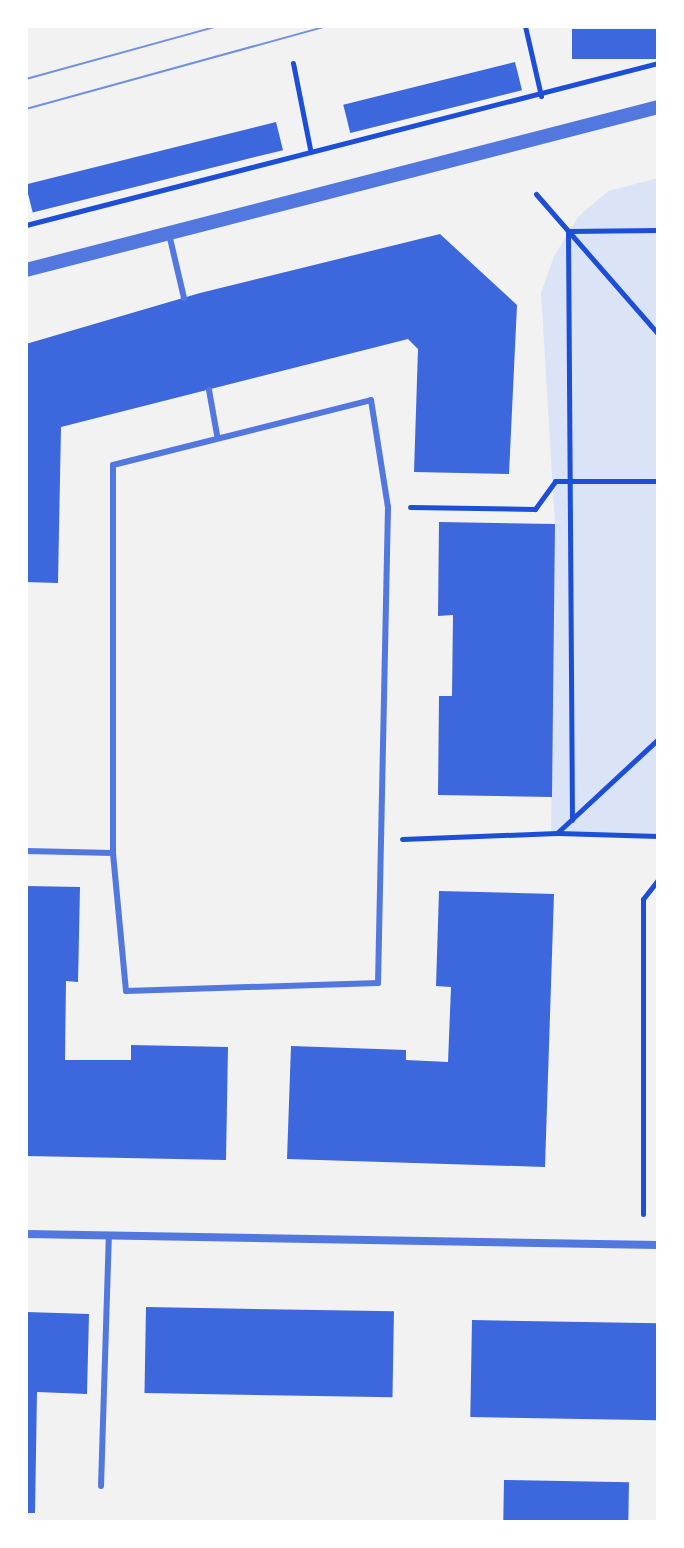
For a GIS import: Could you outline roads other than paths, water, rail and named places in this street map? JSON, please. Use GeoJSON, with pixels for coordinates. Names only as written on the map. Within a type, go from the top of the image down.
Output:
{"type":"FeatureCollection","features":[{"type":"Feature","properties":{"kind":"street"},"geometry":{"type":"LineString","coordinates":[[26,270],[658,107]]}},
{"type":"Feature","properties":{"kind":"street"},"geometry":{"type":"LineString","coordinates":[[26,1234],[658,1245]]}},
{"type":"Feature","properties":{"kind":"lane"},"geometry":{"type":"LineString","coordinates":[[169,234],[184,298]]}},
{"type":"Feature","properties":{"kind":"lane"},"geometry":{"type":"LineString","coordinates":[[209,390],[217,435]]}},
{"type":"Feature","properties":{"kind":"lane"},"geometry":{"type":"LineString","coordinates":[[371,400],[388,507],[378,983],[126,991],[113,853],[113,465],[217,435],[371,400]]}},
{"type":"Feature","properties":{"kind":"lane"},"geometry":{"type":"LineString","coordinates":[[26,851],[113,853]]}},
{"type":"Feature","properties":{"kind":"lane"},"geometry":{"type":"LineString","coordinates":[[101,1486],[109,1235]]}},
{"type":"Feature","properties":{"kind":"tram line"},"geometry":{"type":"LineString","coordinates":[[26,79],[219,26]]}},
{"type":"Feature","properties":{"kind":"tram line"},"geometry":{"type":"LineString","coordinates":[[26,109],[328,26]]}}]}
